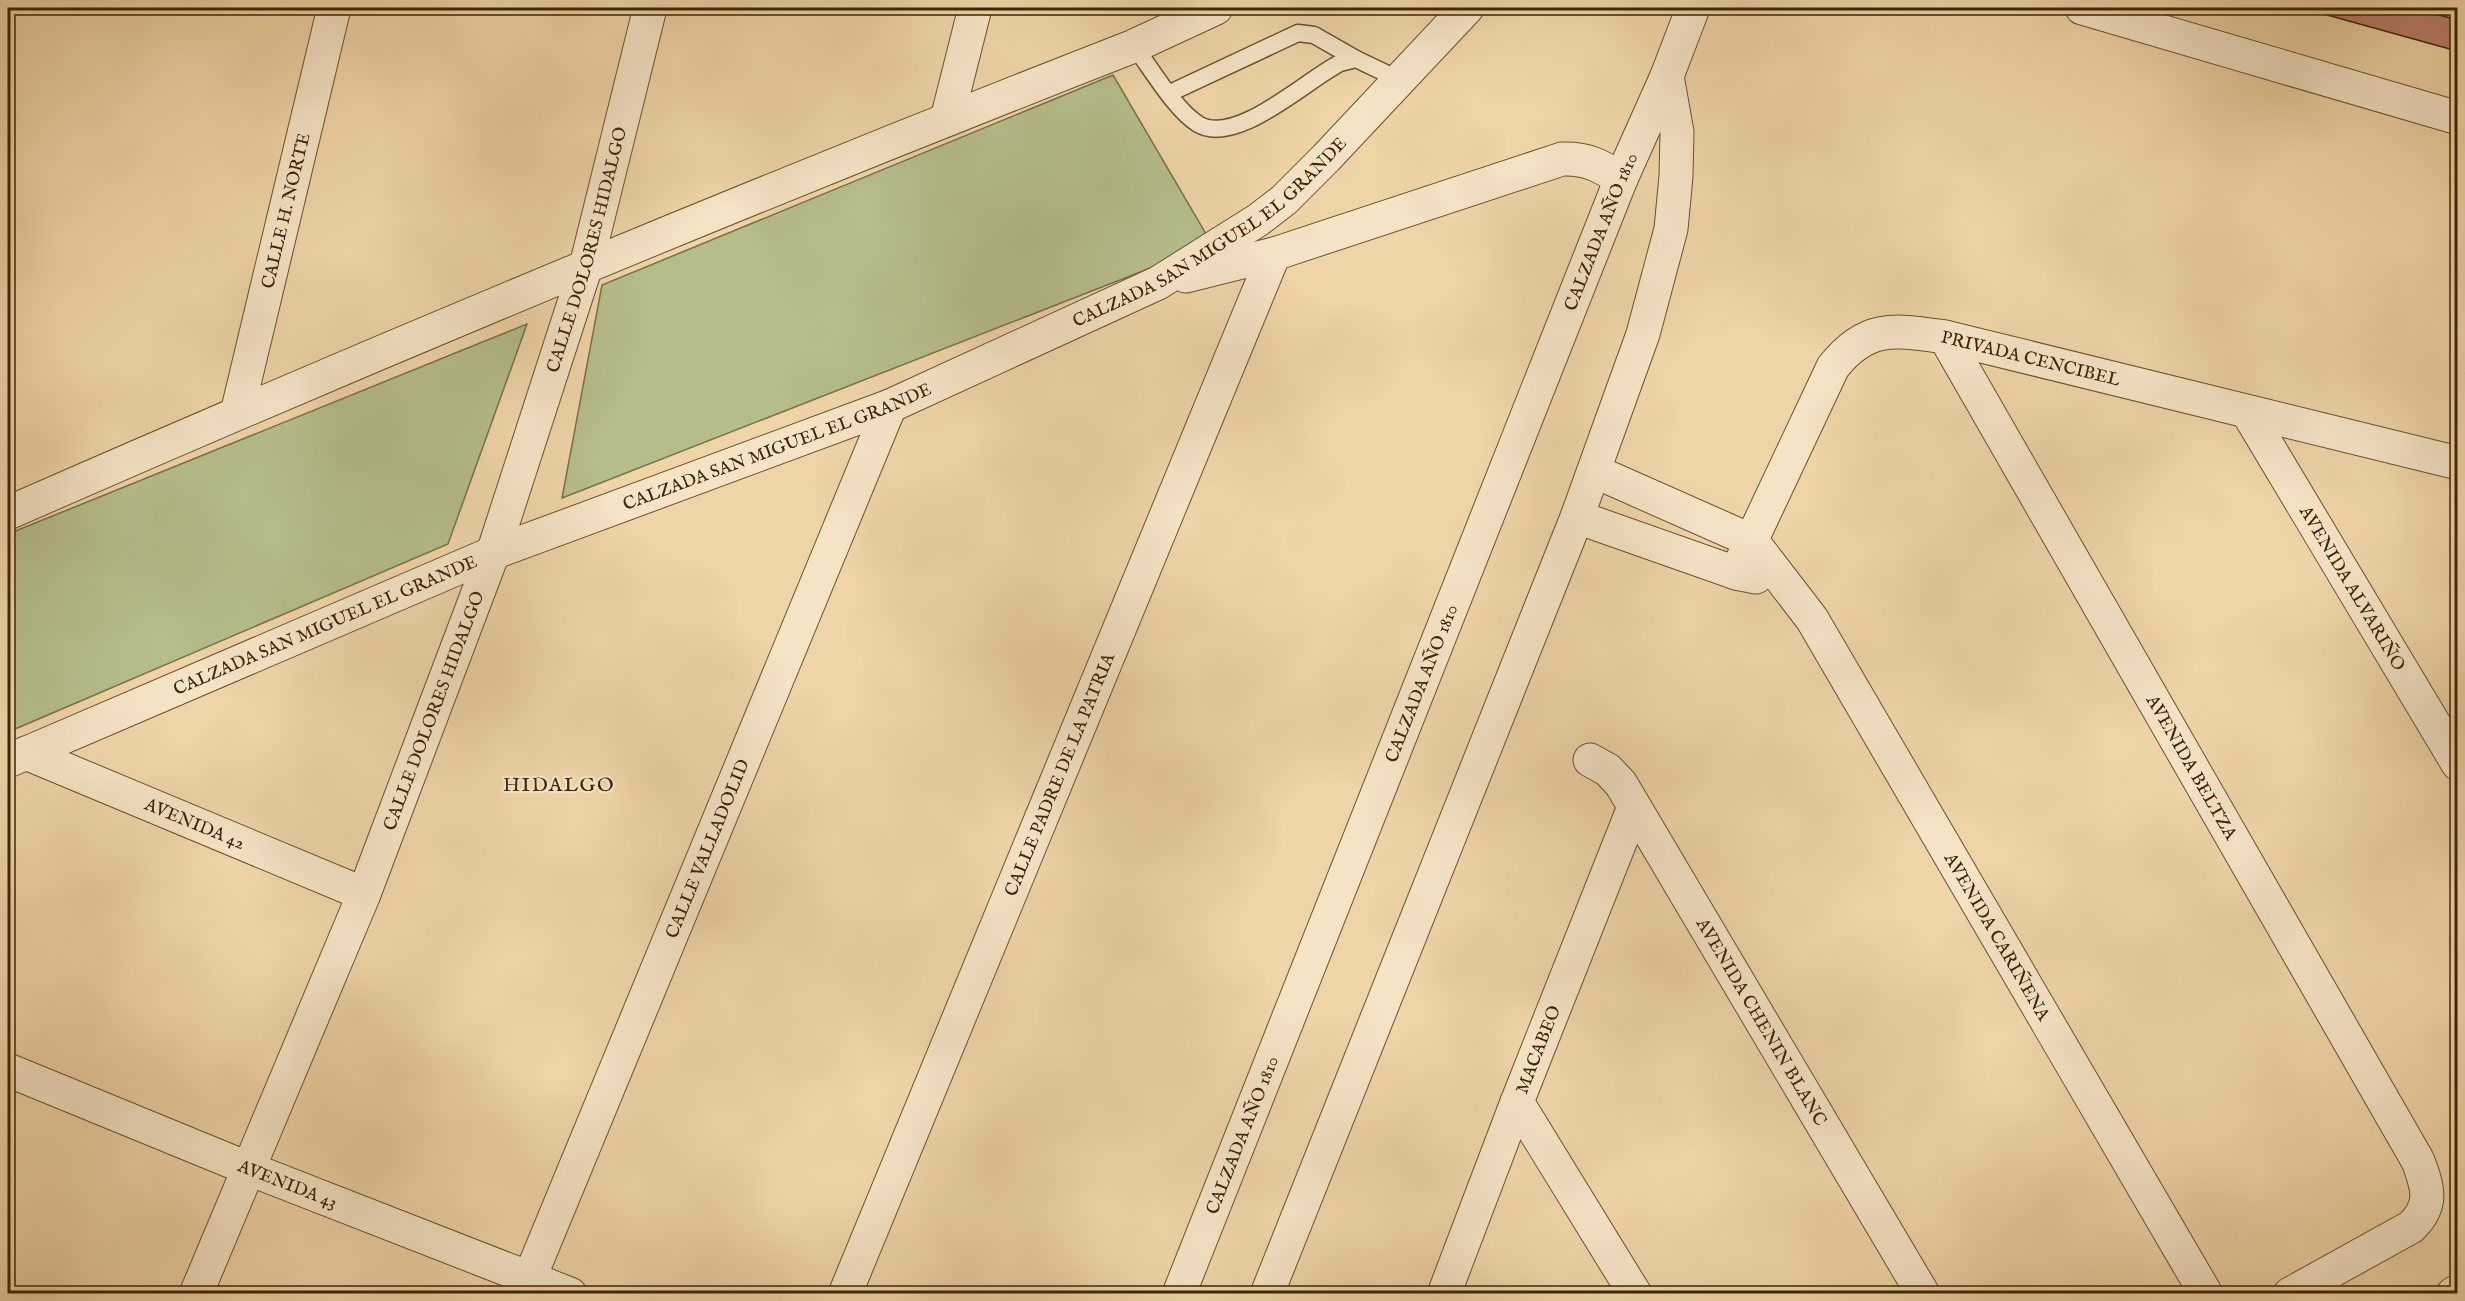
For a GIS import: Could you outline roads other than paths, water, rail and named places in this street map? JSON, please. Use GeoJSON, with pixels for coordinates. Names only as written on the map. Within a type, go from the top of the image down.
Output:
{"type":"FeatureCollection","features":[{"type":"Feature","properties":{"kind":"street","name":"CALLE H. NORTE"},"geometry":{"type":"LineString","coordinates":[[237,413],[334,8]]}},
{"type":"Feature","properties":{"kind":"street","name":"CALLE DOLORES HIDALGO"},"geometry":{"type":"LineString","coordinates":[[196,1293],[364,894],[493,553],[586,266],[650,8]]}},
{"type":"Feature","properties":{"kind":"street"},"geometry":{"type":"LineString","coordinates":[[947,119],[975,8]]}},
{"type":"Feature","properties":{"kind":"street"},"geometry":{"type":"LineString","coordinates":[[8,513],[237,413],[586,266],[947,119],[1134,46],[1216,8]]}},
{"type":"Feature","properties":{"kind":"street","name":"CALZADA SAN MIGUEL EL GRANDE"},"geometry":{"type":"LineString","coordinates":[[17,757],[493,553],[890,406],[1158,283],[1258,220],[1284,200],[1467,8]]}},
{"type":"Feature","properties":{"kind":"street","name":"CALZADA AÑO 1810"},"geometry":{"type":"LineString","coordinates":[[1179,1293],[1621,179],[1668,76],[1693,8]]}},
{"type":"Feature","properties":{"kind":"street"},"geometry":{"type":"LineString","coordinates":[[2082,8],[2457,118]]}},
{"type":"Feature","properties":{"kind":"street","name":"CALZADA AÑO 1810"},"geometry":{"type":"LineString","coordinates":[[1266,1293],[1576,517],[1642,334],[1671,229],[1677,132],[1668,76]]}},
{"type":"Feature","properties":{"kind":"street"},"geometry":{"type":"LineString","coordinates":[[1158,283],[1274,254],[1563,159],[1580,158],[1597,163],[1621,179]]}},
{"type":"Feature","properties":{"kind":"street","name":"CALLE PADRE DE LA PATRIA"},"geometry":{"type":"LineString","coordinates":[[845,1293],[1274,254]]}},
{"type":"Feature","properties":{"kind":"street","name":"PRIVADA CENCIBEL"},"geometry":{"type":"LineString","coordinates":[[1736,573],[1833,367],[1844,353],[1859,341],[1895,330],[1945,338],[2457,463]]}},
{"type":"Feature","properties":{"kind":"street","name":"AVENIDA BELTZA"},"geometry":{"type":"LineString","coordinates":[[1945,338],[2418,1161],[2428,1186],[2422,1216],[2411,1227],[2290,1293]]}},
{"type":"Feature","properties":{"kind":"street","name":"CALLE VALLADOLID"},"geometry":{"type":"LineString","coordinates":[[527,1285],[890,406]]}},
{"type":"Feature","properties":{"kind":"street","name":"AVENIDA ALVARIÑO"},"geometry":{"type":"LineString","coordinates":[[2248,413],[2457,764]]}},
{"type":"Feature","properties":{"kind":"street","name":"AVENIDA CARIÑENA"},"geometry":{"type":"LineString","coordinates":[[1594,471],[1752,541],[1812,619],[2206,1293]]}},
{"type":"Feature","properties":{"kind":"street"},"geometry":{"type":"LineString","coordinates":[[1576,517],[1736,573],[1785,583]]}},
{"type":"Feature","properties":{"kind":"street","name":"AVENIDA 42"},"geometry":{"type":"LineString","coordinates":[[17,757],[364,894]]}},
{"type":"Feature","properties":{"kind":"street","name":"AVENIDA CHENIN BLANC"},"geometry":{"type":"LineString","coordinates":[[1590,760],[1608,770],[1634,807],[1923,1293]]}},
{"type":"Feature","properties":{"kind":"street","name":"MACABEO"},"geometry":{"type":"LineString","coordinates":[[1444,1293],[1516,1102],[1634,807]]}},
{"type":"Feature","properties":{"kind":"street","name":"AVENIDA 43"},"geometry":{"type":"LineString","coordinates":[[8,1070],[527,1285],[570,1293]]}},
{"type":"Feature","properties":{"kind":"street"},"geometry":{"type":"LineString","coordinates":[[1516,1102],[1635,1293]]}},
{"type":"Feature","properties":{"kind":"street"},"geometry":{"type":"LineString","coordinates":[[2453,1293],[2457,1291]]}},
{"type":"Feature","properties":{"kind":"lane"},"geometry":{"type":"LineString","coordinates":[[1170,93],[1298,33],[1314,35],[1400,80]]}},
{"type":"Feature","properties":{"kind":"lane"},"geometry":{"type":"LineString","coordinates":[[1134,46],[1170,93],[1197,123],[1212,130],[1232,127],[1251,120],[1325,70],[1356,59]]}},
{"type":"Feature","properties":{"kind":"district","name":"HIDALGO"},"geometry":{"type":"Point","coordinates":[559,784]}}]}
